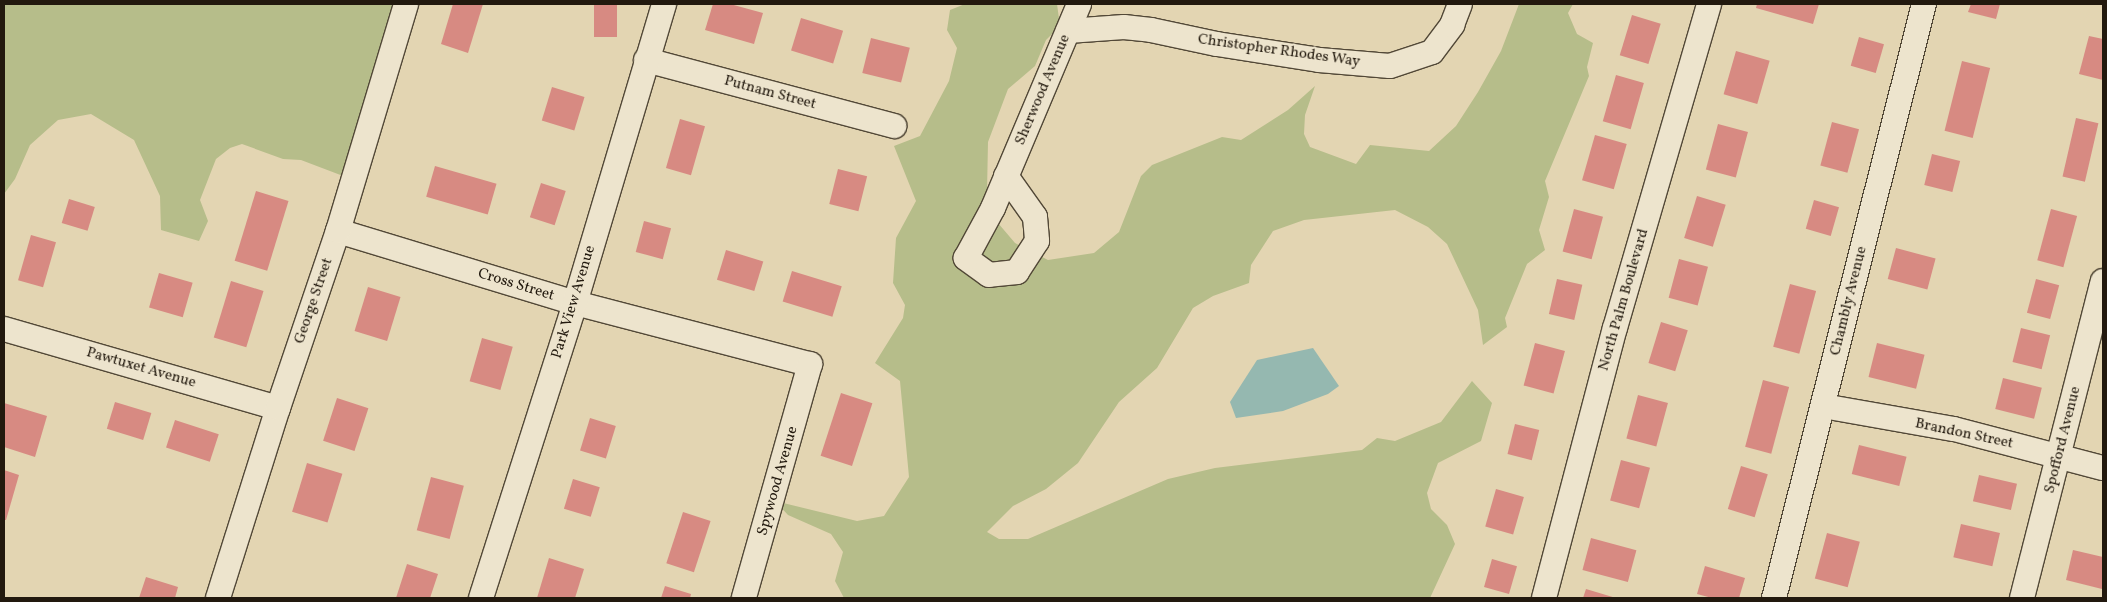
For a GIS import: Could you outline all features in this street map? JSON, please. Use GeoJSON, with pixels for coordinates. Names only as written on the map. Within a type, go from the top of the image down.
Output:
{"type":"FeatureCollection","features":[{"type":"Feature","properties":{"kind":"street","name":"George Street"},"geometry":{"type":"LineString","coordinates":[[218,598],[278,408],[338,232],[406,4]]}},
{"type":"Feature","properties":{"kind":"street","name":"Park View Avenue"},"geometry":{"type":"LineString","coordinates":[[481,598],[575,303],[664,4]]}},
{"type":"Feature","properties":{"kind":"street","name":"Sherwood Avenue"},"geometry":{"type":"LineString","coordinates":[[1006,176],[1079,4]]}},
{"type":"Feature","properties":{"kind":"street","name":"Christopher Rhodes Way"},"geometry":{"type":"LineString","coordinates":[[1068,31],[1124,28],[1151,30],[1216,44],[1319,60],[1390,66],[1432,52],[1452,25],[1460,4]]}},
{"type":"Feature","properties":{"kind":"street","name":"North Palm Boulevard"},"geometry":{"type":"LineString","coordinates":[[1544,598],[1615,328],[1709,4]]}},
{"type":"Feature","properties":{"kind":"street","name":"Chambly Avenue"},"geometry":{"type":"LineString","coordinates":[[1774,598],[1924,4]]}},
{"type":"Feature","properties":{"kind":"street","name":"Putnam Street"},"geometry":{"type":"LineString","coordinates":[[646,60],[894,126]]}},
{"type":"Feature","properties":{"kind":"street","name":"Cross Street"},"geometry":{"type":"LineString","coordinates":[[338,232],[575,303],[810,364]]}},
{"type":"Feature","properties":{"kind":"street","name":"Spofford Avenue"},"geometry":{"type":"LineString","coordinates":[[2022,598],[2060,456],[2103,281]]}},
{"type":"Feature","properties":{"kind":"street","name":"Pawtuxet Avenue"},"geometry":{"type":"LineString","coordinates":[[4,328],[278,408]]}},
{"type":"Feature","properties":{"kind":"street","name":"Spywood Avenue"},"geometry":{"type":"LineString","coordinates":[[744,598],[810,364]]}},
{"type":"Feature","properties":{"kind":"street","name":"Brandon Street"},"geometry":{"type":"LineString","coordinates":[[1823,406],[1954,429],[2103,468]]}},
{"type":"Feature","properties":{"kind":"green space"},"geometry":{"type":"Polygon","coordinates":[[[4,4],[407,4],[351,179],[301,160],[283,159],[242,144],[230,148],[216,159],[200,200],[208,221],[199,241],[161,230],[160,196],[134,140],[91,114],[58,120],[30,145],[15,179],[4,194],[4,4]]]}},
{"type":"Feature","properties":{"kind":"green space"},"geometry":{"type":"Polygon","coordinates":[[[965,4],[1057,4],[1060,26],[1046,40],[1035,66],[1008,89],[988,142],[987,192],[998,223],[1015,243],[1048,260],[1094,253],[1119,232],[1141,176],[1152,165],[1222,137],[1241,140],[1288,110],[1315,86],[1305,115],[1304,134],[1310,147],[1356,164],[1370,145],[1429,151],[1456,126],[1478,92],[1501,51],[1519,4],[1573,4],[1568,13],[1577,34],[1593,43],[1587,67],[1589,76],[1545,181],[1549,197],[1539,230],[1545,250],[1527,264],[1505,318],[1507,327],[1483,345],[1478,310],[1447,244],[1428,227],[1395,210],[1304,220],[1273,231],[1251,265],[1249,283],[1213,296],[1193,308],[1157,368],[1119,402],[1078,463],[1046,489],[1013,506],[987,532],[999,539],[1028,539],[1168,479],[1215,468],[1362,450],[1377,438],[1395,441],[1441,422],[1472,381],[1492,403],[1481,441],[1438,463],[1427,493],[1431,509],[1447,525],[1455,544],[1430,598],[844,598],[835,581],[843,552],[831,534],[788,515],[775,501],[857,521],[884,516],[909,477],[900,381],[875,363],[903,318],[905,305],[893,283],[896,238],[916,201],[894,146],[920,136],[949,81],[957,48],[947,30],[950,10],[965,4]]]}},
{"type":"Feature","properties":{"kind":"water"},"geometry":{"type":"Polygon","coordinates":[[[1313,348],[1339,386],[1328,394],[1283,411],[1236,418],[1230,402],[1257,360],[1313,348]]]}},
{"type":"Feature","properties":{"kind":"building"},"geometry":{"type":"Polygon","coordinates":[[[453,4],[483,4],[468,53],[441,44],[453,4]]]}},
{"type":"Feature","properties":{"kind":"building"},"geometry":{"type":"Polygon","coordinates":[[[594,4],[617,4],[617,37],[594,37],[594,4]]]}},
{"type":"Feature","properties":{"kind":"building"},"geometry":{"type":"Polygon","coordinates":[[[713,4],[730,4],[763,13],[754,44],[705,30],[713,4]]]}},
{"type":"Feature","properties":{"kind":"building"},"geometry":{"type":"Polygon","coordinates":[[[1757,4],[1819,4],[1813,24],[1756,8],[1757,4]]]}},
{"type":"Feature","properties":{"kind":"building"},"geometry":{"type":"Polygon","coordinates":[[[1971,4],[2000,4],[1996,19],[1968,12],[1971,4]]]}},
{"type":"Feature","properties":{"kind":"building"},"geometry":{"type":"Polygon","coordinates":[[[1632,15],[1661,24],[1648,64],[1620,55],[1632,15]]]}},
{"type":"Feature","properties":{"kind":"building"},"geometry":{"type":"Polygon","coordinates":[[[801,18],[843,31],[833,63],[791,51],[801,18]]]}},
{"type":"Feature","properties":{"kind":"building"},"geometry":{"type":"Polygon","coordinates":[[[2089,36],[2103,39],[2103,80],[2079,74],[2089,36]]]}},
{"type":"Feature","properties":{"kind":"building"},"geometry":{"type":"Polygon","coordinates":[[[1859,37],[1884,44],[1876,73],[1851,66],[1859,37]]]}},
{"type":"Feature","properties":{"kind":"building"},"geometry":{"type":"Polygon","coordinates":[[[871,38],[910,48],[901,83],[862,73],[871,38]]]}},
{"type":"Feature","properties":{"kind":"building"},"geometry":{"type":"Polygon","coordinates":[[[1736,51],[1770,61],[1757,104],[1724,94],[1736,51]]]}},
{"type":"Feature","properties":{"kind":"building"},"geometry":{"type":"Polygon","coordinates":[[[1962,61],[1990,68],[1973,138],[1945,131],[1962,61]]]}},
{"type":"Feature","properties":{"kind":"building"},"geometry":{"type":"Polygon","coordinates":[[[1616,75],[1644,83],[1631,129],[1603,121],[1616,75]]]}},
{"type":"Feature","properties":{"kind":"building"},"geometry":{"type":"Polygon","coordinates":[[[552,87],[585,97],[574,130],[542,120],[552,87]]]}},
{"type":"Feature","properties":{"kind":"building"},"geometry":{"type":"Polygon","coordinates":[[[2076,118],[2098,123],[2085,182],[2063,176],[2076,118]]]}},
{"type":"Feature","properties":{"kind":"building"},"geometry":{"type":"Polygon","coordinates":[[[680,119],[705,126],[691,175],[666,168],[680,119]]]}},
{"type":"Feature","properties":{"kind":"building"},"geometry":{"type":"Polygon","coordinates":[[[1832,122],[1859,129],[1847,173],[1820,165],[1832,122]]]}},
{"type":"Feature","properties":{"kind":"building"},"geometry":{"type":"Polygon","coordinates":[[[1718,124],[1748,132],[1736,177],[1706,169],[1718,124]]]}},
{"type":"Feature","properties":{"kind":"building"},"geometry":{"type":"Polygon","coordinates":[[[1595,135],[1627,144],[1614,189],[1582,180],[1595,135]]]}},
{"type":"Feature","properties":{"kind":"building"},"geometry":{"type":"Polygon","coordinates":[[[1932,154],[1960,161],[1952,192],[1924,185],[1932,154]]]}},
{"type":"Feature","properties":{"kind":"building"},"geometry":{"type":"Polygon","coordinates":[[[435,166],[497,184],[488,214],[426,197],[435,166]]]}},
{"type":"Feature","properties":{"kind":"building"},"geometry":{"type":"Polygon","coordinates":[[[838,169],[867,176],[858,211],[829,204],[838,169]]]}},
{"type":"Feature","properties":{"kind":"building"},"geometry":{"type":"Polygon","coordinates":[[[541,183],[566,191],[555,225],[530,217],[541,183]]]}},
{"type":"Feature","properties":{"kind":"building"},"geometry":{"type":"Polygon","coordinates":[[[256,191],[289,201],[267,271],[235,261],[256,191]]]}},
{"type":"Feature","properties":{"kind":"building"},"geometry":{"type":"Polygon","coordinates":[[[1697,196],[1726,205],[1713,247],[1684,238],[1697,196]]]}},
{"type":"Feature","properties":{"kind":"building"},"geometry":{"type":"Polygon","coordinates":[[[69,199],[95,207],[88,231],[62,223],[69,199]]]}},
{"type":"Feature","properties":{"kind":"building"},"geometry":{"type":"Polygon","coordinates":[[[1814,200],[1839,207],[1831,236],[1806,229],[1814,200]]]}},
{"type":"Feature","properties":{"kind":"building"},"geometry":{"type":"Polygon","coordinates":[[[1574,209],[1603,217],[1592,259],[1563,252],[1574,209]]]}},
{"type":"Feature","properties":{"kind":"building"},"geometry":{"type":"Polygon","coordinates":[[[2051,209],[2077,216],[2063,267],[2037,260],[2051,209]]]}},
{"type":"Feature","properties":{"kind":"building"},"geometry":{"type":"Polygon","coordinates":[[[644,221],[671,228],[663,259],[636,252],[644,221]]]}},
{"type":"Feature","properties":{"kind":"building"},"geometry":{"type":"Polygon","coordinates":[[[31,235],[56,242],[43,287],[18,280],[31,235]]]}},
{"type":"Feature","properties":{"kind":"building"},"geometry":{"type":"Polygon","coordinates":[[[1896,248],[1936,259],[1927,290],[1888,279],[1896,248]]]}},
{"type":"Feature","properties":{"kind":"building"},"geometry":{"type":"Polygon","coordinates":[[[726,250],[763,261],[754,291],[717,280],[726,250]]]}},
{"type":"Feature","properties":{"kind":"building"},"geometry":{"type":"Polygon","coordinates":[[[1679,259],[1708,267],[1698,305],[1669,298],[1679,259]]]}},
{"type":"Feature","properties":{"kind":"building"},"geometry":{"type":"Polygon","coordinates":[[[792,271],[842,286],[832,317],[783,302],[792,271]]]}},
{"type":"Feature","properties":{"kind":"building"},"geometry":{"type":"Polygon","coordinates":[[[159,273],[193,283],[183,317],[149,308],[159,273]]]}},
{"type":"Feature","properties":{"kind":"building"},"geometry":{"type":"Polygon","coordinates":[[[1557,279],[1582,285],[1574,320],[1549,314],[1557,279]]]}},
{"type":"Feature","properties":{"kind":"building"},"geometry":{"type":"Polygon","coordinates":[[[2036,279],[2059,285],[2050,319],[2027,313],[2036,279]]]}},
{"type":"Feature","properties":{"kind":"building"},"geometry":{"type":"Polygon","coordinates":[[[231,281],[264,291],[246,347],[214,337],[231,281]]]}},
{"type":"Feature","properties":{"kind":"building"},"geometry":{"type":"Polygon","coordinates":[[[1790,284],[1816,291],[1799,354],[1773,347],[1790,284]]]}},
{"type":"Feature","properties":{"kind":"building"},"geometry":{"type":"Polygon","coordinates":[[[368,287],[401,297],[387,341],[355,331],[368,287]]]}},
{"type":"Feature","properties":{"kind":"building"},"geometry":{"type":"Polygon","coordinates":[[[1661,322],[1688,330],[1675,371],[1648,363],[1661,322]]]}},
{"type":"Feature","properties":{"kind":"building"},"geometry":{"type":"Polygon","coordinates":[[[2021,328],[2050,335],[2042,369],[2013,362],[2021,328]]]}},
{"type":"Feature","properties":{"kind":"building"},"geometry":{"type":"Polygon","coordinates":[[[482,338],[513,347],[500,390],[470,381],[482,338]]]}},
{"type":"Feature","properties":{"kind":"building"},"geometry":{"type":"Polygon","coordinates":[[[1535,343],[1565,351],[1554,394],[1524,386],[1535,343]]]}},
{"type":"Feature","properties":{"kind":"building"},"geometry":{"type":"Polygon","coordinates":[[[1877,343],[1925,355],[1916,389],[1869,377],[1877,343]]]}},
{"type":"Feature","properties":{"kind":"building"},"geometry":{"type":"Polygon","coordinates":[[[2003,378],[2042,388],[2034,419],[1995,409],[2003,378]]]}},
{"type":"Feature","properties":{"kind":"building"},"geometry":{"type":"Polygon","coordinates":[[[1763,380],[1789,387],[1771,454],[1745,447],[1763,380]]]}},
{"type":"Feature","properties":{"kind":"building"},"geometry":{"type":"Polygon","coordinates":[[[841,393],[872,403],[852,466],[821,456],[841,393]]]}},
{"type":"Feature","properties":{"kind":"building"},"geometry":{"type":"Polygon","coordinates":[[[1638,395],[1668,403],[1656,446],[1626,438],[1638,395]]]}},
{"type":"Feature","properties":{"kind":"building"},"geometry":{"type":"Polygon","coordinates":[[[337,398],[368,408],[354,451],[323,441],[337,398]]]}},
{"type":"Feature","properties":{"kind":"building"},"geometry":{"type":"Polygon","coordinates":[[[115,402],[151,413],[143,440],[107,429],[115,402]]]}},
{"type":"Feature","properties":{"kind":"building"},"geometry":{"type":"Polygon","coordinates":[[[4,403],[47,416],[35,457],[4,447],[4,403]]]}},
{"type":"Feature","properties":{"kind":"building"},"geometry":{"type":"Polygon","coordinates":[[[590,418],[616,426],[606,458],[580,451],[590,418]]]}},
{"type":"Feature","properties":{"kind":"building"},"geometry":{"type":"Polygon","coordinates":[[[175,420],[219,434],[210,462],[166,448],[175,420]]]}},
{"type":"Feature","properties":{"kind":"building"},"geometry":{"type":"Polygon","coordinates":[[[1515,424],[1539,430],[1532,460],[1508,454],[1515,424]]]}},
{"type":"Feature","properties":{"kind":"building"},"geometry":{"type":"Polygon","coordinates":[[[1859,445],[1907,457],[1899,486],[1852,474],[1859,445]]]}},
{"type":"Feature","properties":{"kind":"building"},"geometry":{"type":"Polygon","coordinates":[[[1621,460],[1650,468],[1639,508],[1610,501],[1621,460]]]}},
{"type":"Feature","properties":{"kind":"building"},"geometry":{"type":"Polygon","coordinates":[[[307,463],[342,474],[327,523],[292,512],[307,463]]]}},
{"type":"Feature","properties":{"kind":"building"},"geometry":{"type":"Polygon","coordinates":[[[1741,466],[1768,474],[1755,517],[1728,509],[1741,466]]]}},
{"type":"Feature","properties":{"kind":"building"},"geometry":{"type":"Polygon","coordinates":[[[4,470],[19,475],[6,520],[4,520],[4,470]]]}},
{"type":"Feature","properties":{"kind":"building"},"geometry":{"type":"Polygon","coordinates":[[[1979,475],[2017,484],[2011,510],[1973,501],[1979,475]]]}},
{"type":"Feature","properties":{"kind":"building"},"geometry":{"type":"Polygon","coordinates":[[[431,477],[464,486],[450,539],[417,530],[431,477]]]}},
{"type":"Feature","properties":{"kind":"building"},"geometry":{"type":"Polygon","coordinates":[[[573,479],[600,487],[591,517],[564,509],[573,479]]]}},
{"type":"Feature","properties":{"kind":"building"},"geometry":{"type":"Polygon","coordinates":[[[1496,489],[1524,497],[1513,534],[1485,526],[1496,489]]]}},
{"type":"Feature","properties":{"kind":"building"},"geometry":{"type":"Polygon","coordinates":[[[683,512],[711,521],[694,572],[666,563],[683,512]]]}},
{"type":"Feature","properties":{"kind":"building"},"geometry":{"type":"Polygon","coordinates":[[[1961,524],[2000,533],[1992,566],[1953,557],[1961,524]]]}},
{"type":"Feature","properties":{"kind":"building"},"geometry":{"type":"Polygon","coordinates":[[[1827,533],[1860,542],[1848,587],[1815,578],[1827,533]]]}},
{"type":"Feature","properties":{"kind":"building"},"geometry":{"type":"Polygon","coordinates":[[[1591,538],[1636,550],[1628,582],[1582,570],[1591,538]]]}},
{"type":"Feature","properties":{"kind":"building"},"geometry":{"type":"Polygon","coordinates":[[[2073,550],[2103,557],[2102,589],[2066,580],[2073,550]]]}},
{"type":"Feature","properties":{"kind":"building"},"geometry":{"type":"Polygon","coordinates":[[[549,558],[584,569],[575,598],[537,598],[549,558]]]}},
{"type":"Feature","properties":{"kind":"building"},"geometry":{"type":"Polygon","coordinates":[[[1492,559],[1517,566],[1509,594],[1484,587],[1492,559]]]}},
{"type":"Feature","properties":{"kind":"building"},"geometry":{"type":"Polygon","coordinates":[[[407,564],[438,574],[430,598],[396,598],[407,564]]]}},
{"type":"Feature","properties":{"kind":"building"},"geometry":{"type":"Polygon","coordinates":[[[1705,566],[1745,578],[1739,598],[1712,598],[1697,594],[1705,566]]]}},
{"type":"Feature","properties":{"kind":"building"},"geometry":{"type":"Polygon","coordinates":[[[146,577],[178,587],[175,598],[139,598],[146,577]]]}},
{"type":"Feature","properties":{"kind":"building"},"geometry":{"type":"Polygon","coordinates":[[[665,586],[691,594],[690,598],[661,598],[665,586]]]}},
{"type":"Feature","properties":{"kind":"building"},"geometry":{"type":"Polygon","coordinates":[[[1586,589],[1616,598],[1583,598],[1586,589]]]}}]}
